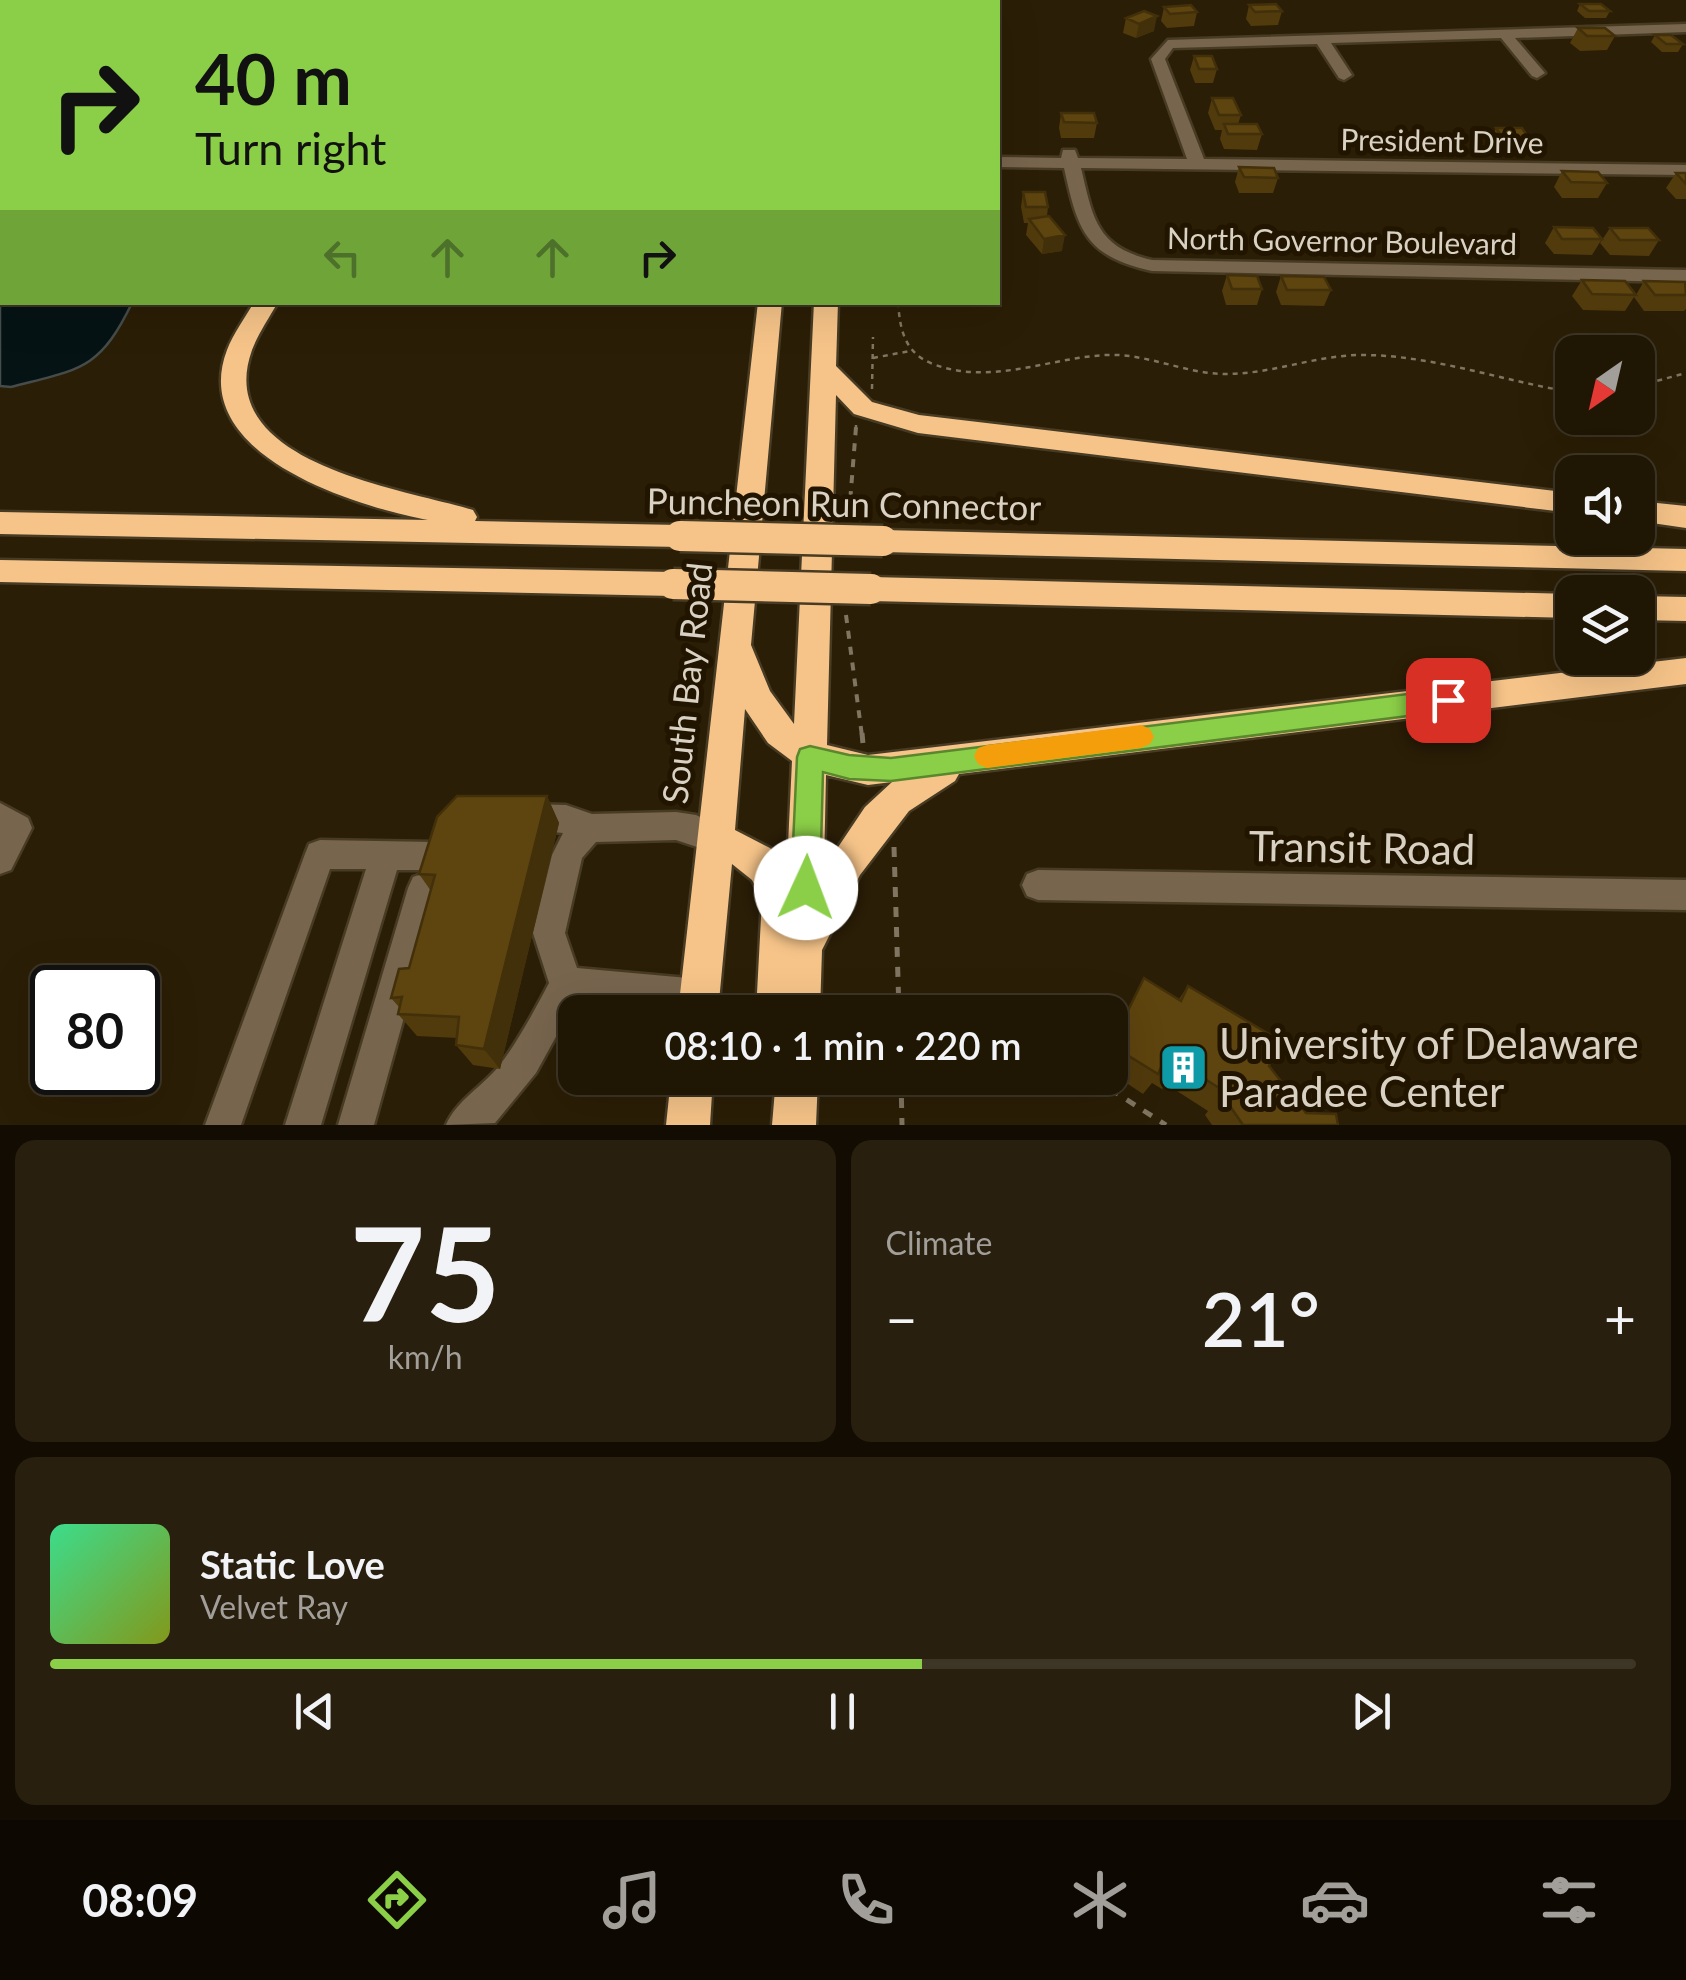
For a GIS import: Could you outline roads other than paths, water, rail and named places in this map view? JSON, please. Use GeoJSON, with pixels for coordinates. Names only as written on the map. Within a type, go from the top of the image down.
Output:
{"type":"FeatureCollection","features":[{"type":"Feature","properties":{"kind":"highway"},"geometry":{"type":"LineString","coordinates":[[264,305],[237,356],[237,396],[255,434],[288,463],[386,502],[574,534]]}},
{"type":"Feature","properties":{"kind":"highway"},"geometry":{"type":"LineString","coordinates":[[749,305],[764,356]]}},
{"type":"Feature","properties":{"kind":"highway","name":"South Bay Road"},"geometry":{"type":"LineString","coordinates":[[699,995],[770,305]]}},
{"type":"Feature","properties":{"kind":"highway"},"geometry":{"type":"LineString","coordinates":[[801,995],[826,305]]}},
{"type":"Feature","properties":{"kind":"highway"},"geometry":{"type":"LineString","coordinates":[[824,368],[863,408],[918,424],[1555,502]]}},
{"type":"Feature","properties":{"kind":"highway"},"geometry":{"type":"LineString","coordinates":[[1655,514],[1686,518]]}},
{"type":"Feature","properties":{"kind":"highway","name":"Puncheon Run Connector"},"geometry":{"type":"LineString","coordinates":[[0,522],[1686,560]]}},
{"type":"Feature","properties":{"kind":"highway"},"geometry":{"type":"LineString","coordinates":[[0,572],[674,584],[858,595],[1555,606]]}},
{"type":"Feature","properties":{"kind":"highway"},"geometry":{"type":"LineString","coordinates":[[1655,608],[1686,609]]}},
{"type":"Feature","properties":{"kind":"highway"},"geometry":{"type":"LineString","coordinates":[[736,647],[764,718],[810,757],[868,770],[1686,670]]}},
{"type":"Feature","properties":{"kind":"highway"},"geometry":{"type":"LineString","coordinates":[[803,947],[852,852],[884,811],[911,786],[971,758]]}},
{"type":"Feature","properties":{"kind":"highway"},"geometry":{"type":"LineString","coordinates":[[715,839],[756,858],[778,884],[782,898],[777,995]]}},
{"type":"Feature","properties":{"kind":"highway"},"geometry":{"type":"LineString","coordinates":[[688,1125],[691,1095]]}},
{"type":"Feature","properties":{"kind":"highway"},"geometry":{"type":"LineString","coordinates":[[794,1125],[795,1095]]}},
{"type":"Feature","properties":{"kind":"street"},"geometry":{"type":"LineString","coordinates":[[1197,164],[1158,59],[1162,48],[1179,41],[1684,30]]}},
{"type":"Feature","properties":{"kind":"street"},"geometry":{"type":"LineString","coordinates":[[1504,33],[1536,73]]}},
{"type":"Feature","properties":{"kind":"street"},"geometry":{"type":"LineString","coordinates":[[1320,37],[1344,75]]}},
{"type":"Feature","properties":{"kind":"street","name":"President Drive"},"geometry":{"type":"LineString","coordinates":[[1000,153],[1197,164],[1686,170]]}},
{"type":"Feature","properties":{"kind":"street","name":"President Drive"},"geometry":{"type":"LineString","coordinates":[[1000,162],[1070,158]]}},
{"type":"Feature","properties":{"kind":"street","name":"North Governor Boulevard"},"geometry":{"type":"LineString","coordinates":[[1070,158],[1088,231],[1112,253],[1142,264],[1184,269],[1686,276]]}},
{"type":"Feature","properties":{"kind":"street"},"geometry":{"type":"LineString","coordinates":[[0,818],[17,828],[0,860]]}},
{"type":"Feature","properties":{"kind":"street"},"geometry":{"type":"LineString","coordinates":[[494,818],[566,818],[592,828],[676,826],[715,839]]}},
{"type":"Feature","properties":{"kind":"street"},"geometry":{"type":"LineString","coordinates":[[464,1125],[488,1107],[525,1066],[566,984],[549,933],[567,855],[577,837],[592,828]]}},
{"type":"Feature","properties":{"kind":"street"},"geometry":{"type":"LineString","coordinates":[[222,1125],[320,854],[434,860],[356,1125]]}},
{"type":"Feature","properties":{"kind":"street"},"geometry":{"type":"LineString","coordinates":[[303,1125],[386,855]]}},
{"type":"Feature","properties":{"kind":"street","name":"Transit Road"},"geometry":{"type":"LineString","coordinates":[[1038,885],[1686,894]]}},
{"type":"Feature","properties":{"kind":"street"},"geometry":{"type":"LineString","coordinates":[[566,984],[639,995]]}},
{"type":"Feature","properties":{"kind":"place","name":"University of Delaware Paradee Center"},"geometry":{"type":"Point","coordinates":[1184,1067]}}]}
